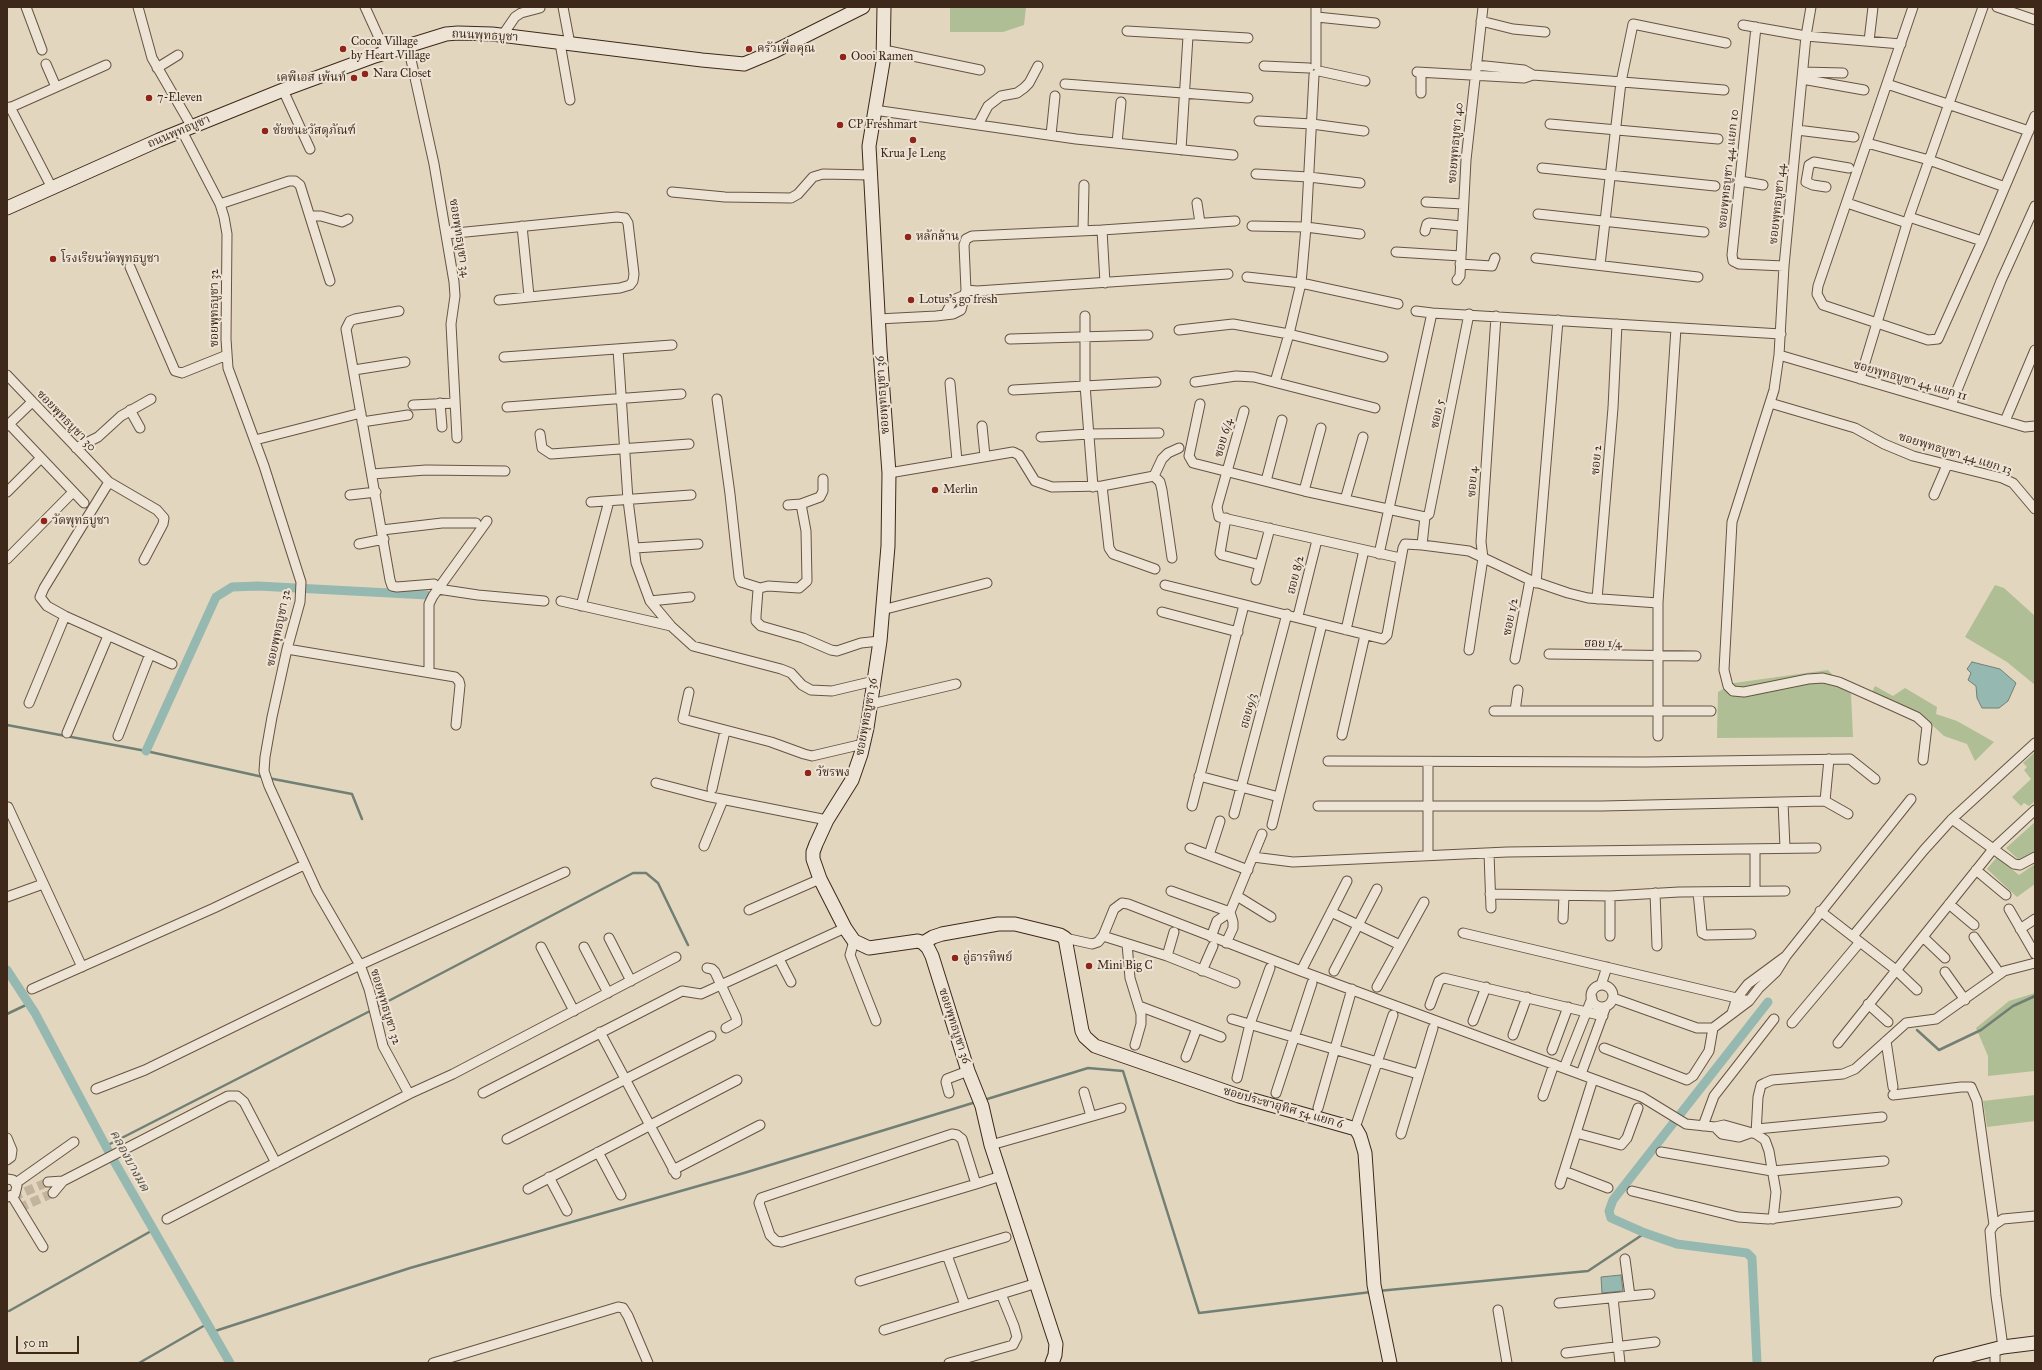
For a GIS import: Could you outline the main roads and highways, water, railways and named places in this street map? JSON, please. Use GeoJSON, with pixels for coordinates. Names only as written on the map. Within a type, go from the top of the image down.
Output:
{"type":"FeatureCollection","features":[{"type":"Feature","properties":{"kind":"water"},"geometry":{"type":"Polygon","coordinates":[[[1972,662],[2000,669],[2016,683],[2008,701],[1999,708],[1982,708],[1977,698],[1976,686],[1968,680],[1971,673],[1967,669],[1972,662]]]}},
{"type":"Feature","properties":{"kind":"water"},"geometry":{"type":"Polygon","coordinates":[[[1621,1275],[1623,1291],[1602,1293],[1601,1277],[1621,1275]]]}},
{"type":"Feature","properties":{"kind":"waterway"},"geometry":{"type":"LineString","coordinates":[[146,751],[216,597],[232,587],[258,586],[427,595]]}},
{"type":"Feature","properties":{"kind":"waterway"},"geometry":{"type":"LineString","coordinates":[[7,725],[146,751],[263,777]]}},
{"type":"Feature","properties":{"kind":"waterway"},"geometry":{"type":"LineString","coordinates":[[268,778],[352,794],[362,819]]}},
{"type":"Feature","properties":{"kind":"waterway"},"geometry":{"type":"LineString","coordinates":[[377,1007],[633,873],[646,873],[658,883],[688,945]]}},
{"type":"Feature","properties":{"kind":"waterway","name":"คลองบางมด"},"geometry":{"type":"LineString","coordinates":[[7,970],[35,1013],[110,1154],[230,1363]]}},
{"type":"Feature","properties":{"kind":"waterway"},"geometry":{"type":"LineString","coordinates":[[1917,1030],[1939,1050],[1981,1030],[2013,1006],[2035,996]]}},
{"type":"Feature","properties":{"kind":"waterway"},"geometry":{"type":"LineString","coordinates":[[1757,1363],[1752,1258],[1747,1253],[1677,1244],[1645,1233],[1611,1218],[1609,1211],[1613,1200],[1768,1002]]}},
{"type":"Feature","properties":{"kind":"waterway"},"geometry":{"type":"LineString","coordinates":[[7,1014],[28,1004]]}},
{"type":"Feature","properties":{"kind":"waterway"},"geometry":{"type":"LineString","coordinates":[[106,1146],[372,1010]]}},
{"type":"Feature","properties":{"kind":"waterway"},"geometry":{"type":"LineString","coordinates":[[984,1100],[1088,1068],[1123,1071],[1199,1313],[1371,1292]]}},
{"type":"Feature","properties":{"kind":"waterway"},"geometry":{"type":"LineString","coordinates":[[212,1332],[410,1268],[744,1173],[976,1102]]}},
{"type":"Feature","properties":{"kind":"waterway"},"geometry":{"type":"LineString","coordinates":[[9,1311],[153,1230]]}},
{"type":"Feature","properties":{"kind":"waterway"},"geometry":{"type":"LineString","coordinates":[[1378,1291],[1588,1271],[1645,1233]]}},
{"type":"Feature","properties":{"kind":"waterway"},"geometry":{"type":"LineString","coordinates":[[139,1363],[207,1324]]}},
{"type":"Feature","properties":{"kind":"tunnel"},"geometry":{"type":"LineString","coordinates":[[13,1197],[48,1182]]}},
{"type":"Feature","properties":{"kind":"tunnel"},"geometry":{"type":"LineString","coordinates":[[19,1208],[53,1193]]}},
{"type":"Feature","properties":{"kind":"place","name":"Cocoa Village by Heart Village"},"geometry":{"type":"Point","coordinates":[343,49]}},
{"type":"Feature","properties":{"kind":"place","name":"ครัวเพื่อคุณ"},"geometry":{"type":"Point","coordinates":[749,49]}},
{"type":"Feature","properties":{"kind":"place","name":"Oooi Ramen"},"geometry":{"type":"Point","coordinates":[843,57]}},
{"type":"Feature","properties":{"kind":"place","name":"Nara Closet"},"geometry":{"type":"Point","coordinates":[365,74]}},
{"type":"Feature","properties":{"kind":"place","name":"เคพีเอส เพ้นท์"},"geometry":{"type":"Point","coordinates":[354,78]}},
{"type":"Feature","properties":{"kind":"place","name":"7-Eleven"},"geometry":{"type":"Point","coordinates":[149,98]}},
{"type":"Feature","properties":{"kind":"place","name":"CP Freshmart"},"geometry":{"type":"Point","coordinates":[840,125]}},
{"type":"Feature","properties":{"kind":"place","name":"ชัยชนะวัสดุภัณฑ์"},"geometry":{"type":"Point","coordinates":[265,131]}},
{"type":"Feature","properties":{"kind":"place","name":"Krua Je Leng"},"geometry":{"type":"Point","coordinates":[913,140]}},
{"type":"Feature","properties":{"kind":"place","name":"หลักล้าน"},"geometry":{"type":"Point","coordinates":[908,237]}},
{"type":"Feature","properties":{"kind":"place","name":"โรงเรียนวัดพุทธบูชา"},"geometry":{"type":"Point","coordinates":[53,259]}},
{"type":"Feature","properties":{"kind":"place","name":"Lotus's go fresh"},"geometry":{"type":"Point","coordinates":[911,300]}},
{"type":"Feature","properties":{"kind":"place","name":"Merlin"},"geometry":{"type":"Point","coordinates":[935,490]}},
{"type":"Feature","properties":{"kind":"place","name":"วัดพุทธบูชา"},"geometry":{"type":"Point","coordinates":[44,521]}},
{"type":"Feature","properties":{"kind":"place","name":"วัชรพง"},"geometry":{"type":"Point","coordinates":[808,773]}},
{"type":"Feature","properties":{"kind":"place","name":"อู่ธารทิพย์"},"geometry":{"type":"Point","coordinates":[955,958]}},
{"type":"Feature","properties":{"kind":"place","name":"Mini Big C"},"geometry":{"type":"Point","coordinates":[1089,966]}}]}
